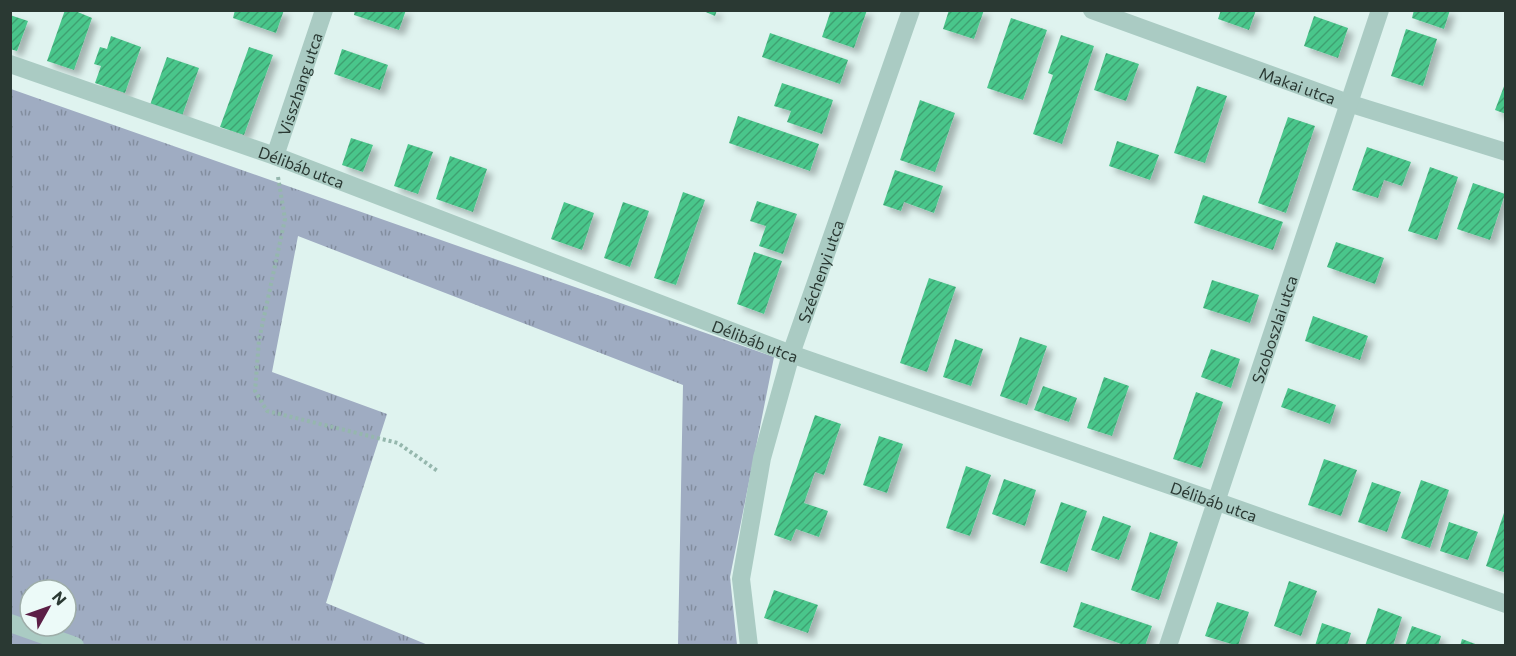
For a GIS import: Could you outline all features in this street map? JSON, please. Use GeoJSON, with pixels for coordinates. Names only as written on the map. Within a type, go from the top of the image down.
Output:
{"type":"FeatureCollection","features":[{"type":"Feature","properties":{"kind":"street","name":"Visszhang utca"},"geometry":{"type":"LineString","coordinates":[[275,156],[324,10]]}},
{"type":"Feature","properties":{"kind":"street","name":"Széchenyi utca"},"geometry":{"type":"LineString","coordinates":[[749,645],[741,579],[762,458],[791,354],[911,10]]}},
{"type":"Feature","properties":{"kind":"street","name":"Makai utca"},"geometry":{"type":"LineString","coordinates":[[1092,10],[1348,103],[1506,152]]}},
{"type":"Feature","properties":{"kind":"street","name":"Szoboszlai utca"},"geometry":{"type":"LineString","coordinates":[[1168,645],[1380,10]]}},
{"type":"Feature","properties":{"kind":"street","name":"Délibáb utca"},"geometry":{"type":"LineString","coordinates":[[10,64],[275,156],[791,354],[1506,604]]}},
{"type":"Feature","properties":{"kind":"street"},"geometry":{"type":"LineString","coordinates":[[10,623],[75,645]]}},
{"type":"Feature","properties":{"kind":"path"},"geometry":{"type":"LineString","coordinates":[[275,156],[285,219],[259,340],[255,391],[267,411],[398,443],[439,472]]}},
{"type":"Feature","properties":{"kind":"green space"},"geometry":{"type":"Polygon","coordinates":[[[11,89],[774,357],[730,577],[737,645],[678,645],[683,385],[298,236],[272,372],[387,414],[326,603],[428,645],[11,646],[11,89]]]}},
{"type":"Feature","properties":{"kind":"building"},"geometry":{"type":"Polygon","coordinates":[[[65,10],[73,10],[92,18],[74,70],[47,61],[65,10]]]}},
{"type":"Feature","properties":{"kind":"building"},"geometry":{"type":"Polygon","coordinates":[[[235,10],[284,10],[276,33],[233,18],[235,10]]]}},
{"type":"Feature","properties":{"kind":"building"},"geometry":{"type":"Polygon","coordinates":[[[355,10],[406,10],[399,30],[354,15],[355,10]]]}},
{"type":"Feature","properties":{"kind":"building"},"geometry":{"type":"Polygon","coordinates":[[[701,10],[717,10],[715,16],[701,10]]]}},
{"type":"Feature","properties":{"kind":"building"},"geometry":{"type":"Polygon","coordinates":[[[831,10],[867,10],[854,48],[822,37],[831,10]]]}},
{"type":"Feature","properties":{"kind":"building"},"geometry":{"type":"Polygon","coordinates":[[[949,10],[984,10],[974,39],[943,29],[949,10]]]}},
{"type":"Feature","properties":{"kind":"building"},"geometry":{"type":"Polygon","coordinates":[[[1221,10],[1256,10],[1249,30],[1218,19],[1221,10]]]}},
{"type":"Feature","properties":{"kind":"building"},"geometry":{"type":"Polygon","coordinates":[[[1414,10],[1450,10],[1444,29],[1412,18],[1414,10]]]}},
{"type":"Feature","properties":{"kind":"building"},"geometry":{"type":"Polygon","coordinates":[[[10,15],[28,21],[17,51],[10,49],[10,15]]]}},
{"type":"Feature","properties":{"kind":"building"},"geometry":{"type":"Polygon","coordinates":[[[1314,16],[1348,28],[1338,58],[1304,46],[1314,16]]]}},
{"type":"Feature","properties":{"kind":"building"},"geometry":{"type":"Polygon","coordinates":[[[1011,18],[1047,30],[1023,100],[987,88],[1011,18]]]}},
{"type":"Feature","properties":{"kind":"building"},"geometry":{"type":"Polygon","coordinates":[[[1406,29],[1437,39],[1423,86],[1391,76],[1406,29]]]}},
{"type":"Feature","properties":{"kind":"building"},"geometry":{"type":"Polygon","coordinates":[[[770,33],[848,60],[840,84],[762,57],[770,33]]]}},
{"type":"Feature","properties":{"kind":"building"},"geometry":{"type":"Polygon","coordinates":[[[1061,35],[1094,46],[1062,144],[1033,134],[1053,75],[1048,73],[1061,35]]]}},
{"type":"Feature","properties":{"kind":"building"},"geometry":{"type":"Polygon","coordinates":[[[111,36],[141,47],[125,93],[95,83],[101,66],[94,64],[100,47],[107,49],[111,36]]]}},
{"type":"Feature","properties":{"kind":"building"},"geometry":{"type":"Polygon","coordinates":[[[249,47],[273,55],[244,135],[220,127],[249,47]]]}},
{"type":"Feature","properties":{"kind":"building"},"geometry":{"type":"Polygon","coordinates":[[[342,49],[388,65],[380,90],[334,74],[342,49]]]}},
{"type":"Feature","properties":{"kind":"building"},"geometry":{"type":"Polygon","coordinates":[[[1106,53],[1139,64],[1126,101],[1094,90],[1106,53]]]}},
{"type":"Feature","properties":{"kind":"building"},"geometry":{"type":"Polygon","coordinates":[[[167,57],[199,68],[182,116],[150,105],[167,57]]]}},
{"type":"Feature","properties":{"kind":"building"},"geometry":{"type":"Polygon","coordinates":[[[1506,81],[1506,114],[1495,110],[1506,81]]]}},
{"type":"Feature","properties":{"kind":"building"},"geometry":{"type":"Polygon","coordinates":[[[782,83],[833,100],[822,134],[787,122],[791,111],[774,106],[782,83]]]}},
{"type":"Feature","properties":{"kind":"building"},"geometry":{"type":"Polygon","coordinates":[[[1197,86],[1227,96],[1205,163],[1174,153],[1197,86]]]}},
{"type":"Feature","properties":{"kind":"building"},"geometry":{"type":"Polygon","coordinates":[[[920,100],[955,113],[935,172],[900,160],[920,100]]]}},
{"type":"Feature","properties":{"kind":"building"},"geometry":{"type":"Polygon","coordinates":[[[738,116],[819,144],[810,171],[729,143],[738,116]]]}},
{"type":"Feature","properties":{"kind":"building"},"geometry":{"type":"Polygon","coordinates":[[[1288,117],[1315,126],[1286,213],[1258,203],[1288,117]]]}},
{"type":"Feature","properties":{"kind":"building"},"geometry":{"type":"Polygon","coordinates":[[[351,138],[373,145],[363,172],[342,165],[351,138]]]}},
{"type":"Feature","properties":{"kind":"building"},"geometry":{"type":"Polygon","coordinates":[[[1117,141],[1159,155],[1150,180],[1109,166],[1117,141]]]}},
{"type":"Feature","properties":{"kind":"building"},"geometry":{"type":"Polygon","coordinates":[[[408,144],[433,152],[418,194],[394,186],[408,144]]]}},
{"type":"Feature","properties":{"kind":"building"},"geometry":{"type":"Polygon","coordinates":[[[1367,147],[1411,162],[1402,186],[1384,180],[1378,198],[1352,190],[1367,147]]]}},
{"type":"Feature","properties":{"kind":"building"},"geometry":{"type":"Polygon","coordinates":[[[450,156],[487,169],[473,212],[436,199],[450,156]]]}},
{"type":"Feature","properties":{"kind":"building"},"geometry":{"type":"Polygon","coordinates":[[[1430,167],[1458,177],[1437,240],[1408,231],[1430,167]]]}},
{"type":"Feature","properties":{"kind":"building"},"geometry":{"type":"Polygon","coordinates":[[[895,170],[943,186],[934,213],[904,202],[901,211],[883,205],[895,170]]]}},
{"type":"Feature","properties":{"kind":"building"},"geometry":{"type":"Polygon","coordinates":[[[1473,183],[1505,194],[1490,240],[1457,229],[1473,183]]]}},
{"type":"Feature","properties":{"kind":"building"},"geometry":{"type":"Polygon","coordinates":[[[683,192],[705,200],[676,285],[654,278],[683,192]]]}},
{"type":"Feature","properties":{"kind":"building"},"geometry":{"type":"Polygon","coordinates":[[[1203,195],[1283,222],[1273,250],[1194,223],[1203,195]]]}},
{"type":"Feature","properties":{"kind":"building"},"geometry":{"type":"Polygon","coordinates":[[[757,201],[797,214],[783,254],[759,246],[766,226],[750,221],[757,201]]]}},
{"type":"Feature","properties":{"kind":"building"},"geometry":{"type":"Polygon","coordinates":[[[564,202],[594,213],[582,250],[551,239],[564,202]]]}},
{"type":"Feature","properties":{"kind":"building"},"geometry":{"type":"Polygon","coordinates":[[[623,202],[649,211],[630,267],[604,258],[623,202]]]}},
{"type":"Feature","properties":{"kind":"building"},"geometry":{"type":"Polygon","coordinates":[[[1336,242],[1384,258],[1375,284],[1327,267],[1336,242]]]}},
{"type":"Feature","properties":{"kind":"building"},"geometry":{"type":"Polygon","coordinates":[[[754,252],[782,261],[764,314],[737,304],[754,252]]]}},
{"type":"Feature","properties":{"kind":"building"},"geometry":{"type":"Polygon","coordinates":[[[929,278],[956,287],[927,372],[900,363],[929,278]]]}},
{"type":"Feature","properties":{"kind":"building"},"geometry":{"type":"Polygon","coordinates":[[[1212,280],[1259,295],[1250,323],[1203,308],[1212,280]]]}},
{"type":"Feature","properties":{"kind":"building"},"geometry":{"type":"Polygon","coordinates":[[[1313,316],[1368,336],[1360,360],[1305,341],[1313,316]]]}},
{"type":"Feature","properties":{"kind":"building"},"geometry":{"type":"Polygon","coordinates":[[[1020,337],[1047,346],[1027,405],[1000,396],[1020,337]]]}},
{"type":"Feature","properties":{"kind":"building"},"geometry":{"type":"Polygon","coordinates":[[[955,339],[983,349],[971,386],[943,377],[955,339]]]}},
{"type":"Feature","properties":{"kind":"building"},"geometry":{"type":"Polygon","coordinates":[[[1211,349],[1240,359],[1231,388],[1201,377],[1211,349]]]}},
{"type":"Feature","properties":{"kind":"building"},"geometry":{"type":"Polygon","coordinates":[[[1104,377],[1129,386],[1112,436],[1087,428],[1104,377]]]}},
{"type":"Feature","properties":{"kind":"building"},"geometry":{"type":"Polygon","coordinates":[[[1043,386],[1077,398],[1069,422],[1034,410],[1043,386]]]}},
{"type":"Feature","properties":{"kind":"building"},"geometry":{"type":"Polygon","coordinates":[[[1288,388],[1336,405],[1330,424],[1281,407],[1288,388]]]}},
{"type":"Feature","properties":{"kind":"building"},"geometry":{"type":"Polygon","coordinates":[[[1196,392],[1223,402],[1201,468],[1173,459],[1196,392]]]}},
{"type":"Feature","properties":{"kind":"building"},"geometry":{"type":"Polygon","coordinates":[[[815,415],[841,424],[824,475],[815,472],[804,503],[828,511],[819,537],[796,529],[791,541],[774,535],[815,415]]]}},
{"type":"Feature","properties":{"kind":"building"},"geometry":{"type":"Polygon","coordinates":[[[879,436],[903,444],[887,493],[863,485],[879,436]]]}},
{"type":"Feature","properties":{"kind":"building"},"geometry":{"type":"Polygon","coordinates":[[[1324,459],[1357,470],[1341,516],[1308,505],[1324,459]]]}},
{"type":"Feature","properties":{"kind":"building"},"geometry":{"type":"Polygon","coordinates":[[[966,466],[991,475],[970,536],[946,528],[966,466]]]}},
{"type":"Feature","properties":{"kind":"building"},"geometry":{"type":"Polygon","coordinates":[[[1004,479],[1036,490],[1025,526],[992,514],[1004,479]]]}},
{"type":"Feature","properties":{"kind":"building"},"geometry":{"type":"Polygon","coordinates":[[[1421,480],[1449,490],[1430,548],[1401,538],[1421,480]]]}},
{"type":"Feature","properties":{"kind":"building"},"geometry":{"type":"Polygon","coordinates":[[[1372,482],[1401,492],[1387,532],[1358,522],[1372,482]]]}},
{"type":"Feature","properties":{"kind":"building"},"geometry":{"type":"Polygon","coordinates":[[[1061,502],[1087,511],[1067,572],[1040,563],[1061,502]]]}},
{"type":"Feature","properties":{"kind":"building"},"geometry":{"type":"Polygon","coordinates":[[[1506,510],[1506,573],[1486,566],[1506,510]]]}},
{"type":"Feature","properties":{"kind":"building"},"geometry":{"type":"Polygon","coordinates":[[[1103,516],[1131,526],[1119,560],[1091,550],[1103,516]]]}},
{"type":"Feature","properties":{"kind":"building"},"geometry":{"type":"Polygon","coordinates":[[[1449,522],[1478,532],[1468,560],[1440,551],[1449,522]]]}},
{"type":"Feature","properties":{"kind":"building"},"geometry":{"type":"Polygon","coordinates":[[[1150,532],[1178,542],[1159,600],[1131,590],[1150,532]]]}},
{"type":"Feature","properties":{"kind":"building"},"geometry":{"type":"Polygon","coordinates":[[[1289,581],[1317,591],[1301,636],[1274,626],[1289,581]]]}},
{"type":"Feature","properties":{"kind":"building"},"geometry":{"type":"Polygon","coordinates":[[[774,590],[818,605],[808,633],[764,618],[774,590]]]}},
{"type":"Feature","properties":{"kind":"building"},"geometry":{"type":"Polygon","coordinates":[[[1081,602],[1152,626],[1145,646],[1127,646],[1073,627],[1081,602]]]}},
{"type":"Feature","properties":{"kind":"building"},"geometry":{"type":"Polygon","coordinates":[[[1217,602],[1249,612],[1238,646],[1205,636],[1217,602]]]}},
{"type":"Feature","properties":{"kind":"building"},"geometry":{"type":"Polygon","coordinates":[[[1378,608],[1402,617],[1393,646],[1365,646],[1378,608]]]}},
{"type":"Feature","properties":{"kind":"building"},"geometry":{"type":"Polygon","coordinates":[[[1322,623],[1351,633],[1347,646],[1315,646],[1322,623]]]}},
{"type":"Feature","properties":{"kind":"building"},"geometry":{"type":"Polygon","coordinates":[[[1412,626],[1441,636],[1438,646],[1405,646],[1412,626]]]}},
{"type":"Feature","properties":{"kind":"building"},"geometry":{"type":"Polygon","coordinates":[[[1462,639],[1478,645],[1478,646],[1460,646],[1462,639]]]}}]}
